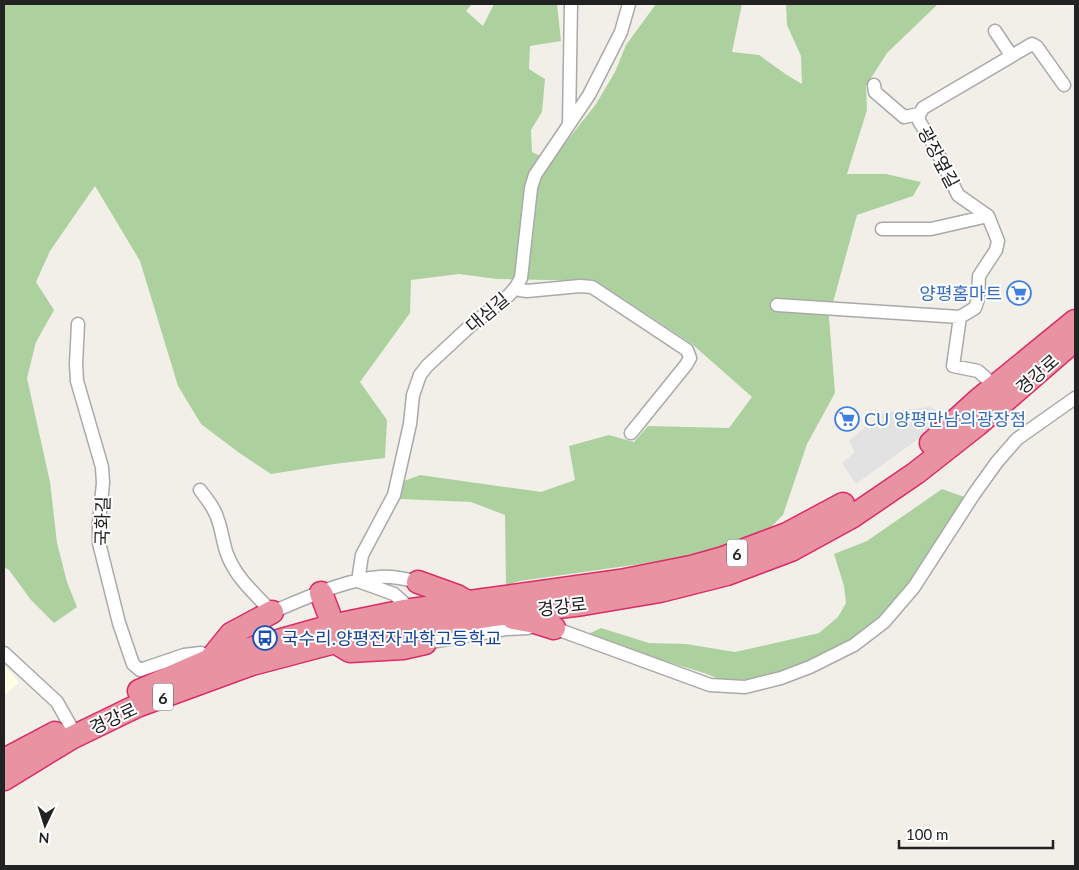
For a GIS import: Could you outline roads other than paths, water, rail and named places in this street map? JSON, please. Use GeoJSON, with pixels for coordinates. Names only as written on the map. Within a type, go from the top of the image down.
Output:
{"type":"FeatureCollection","features":[{"type":"Feature","properties":{"kind":"highway","name":"경강로"},"geometry":{"type":"LineString","coordinates":[[4,780],[71,738],[137,706],[333,634],[404,612],[587,587],[674,571],[723,558],[787,534],[819,518],[881,479],[943,434],[1075,321]]}},
{"type":"Feature","properties":{"kind":"highway","name":"경강로"},"geometry":{"type":"LineString","coordinates":[[4,760],[123,698],[210,660],[333,634],[583,604],[669,589],[727,574],[791,550],[853,516],[916,473],[984,419],[1075,340]]}},
{"type":"Feature","properties":{"kind":"highway"},"geometry":{"type":"LineString","coordinates":[[418,582],[457,596],[469,603]]}},
{"type":"Feature","properties":{"kind":"highway"},"geometry":{"type":"LineString","coordinates":[[320,593],[329,614],[333,634],[350,651],[402,648],[425,641]]}},
{"type":"Feature","properties":{"kind":"highway"},"geometry":{"type":"LineString","coordinates":[[210,660],[232,634],[272,612]]}},
{"type":"Feature","properties":{"kind":"highway"},"geometry":{"type":"LineString","coordinates":[[494,615],[535,622],[554,628]]}},
{"type":"Feature","properties":{"kind":"street"},"geometry":{"type":"LineString","coordinates":[[569,124],[571,4]]}},
{"type":"Feature","properties":{"kind":"street","name":"대심길"},"geometry":{"type":"LineString","coordinates":[[358,581],[362,555],[394,495],[410,424],[414,395],[420,375],[427,366],[516,288],[521,278],[531,188],[535,175],[589,95],[621,32],[630,4]]}},
{"type":"Feature","properties":{"kind":"street"},"geometry":{"type":"LineString","coordinates":[[995,31],[1011,55]]}},
{"type":"Feature","properties":{"kind":"street","name":"광장옆길"},"geometry":{"type":"LineString","coordinates":[[988,216],[958,195],[934,145],[919,121],[919,114],[923,108],[1032,44],[1064,85]]}},
{"type":"Feature","properties":{"kind":"street"},"geometry":{"type":"LineString","coordinates":[[874,85],[875,92],[904,116],[919,114]]}},
{"type":"Feature","properties":{"kind":"street"},"geometry":{"type":"LineString","coordinates":[[777,305],[960,318],[975,308],[978,299],[980,276],[996,250],[998,241],[988,216],[931,229],[882,229]]}},
{"type":"Feature","properties":{"kind":"street"},"geometry":{"type":"LineString","coordinates":[[516,288],[527,291],[580,286],[592,287],[687,350],[690,358],[686,365],[631,433]]}},
{"type":"Feature","properties":{"kind":"street"},"geometry":{"type":"LineString","coordinates":[[960,318],[953,366],[978,371],[996,387]]}},
{"type":"Feature","properties":{"kind":"street","name":"국화길"},"geometry":{"type":"LineString","coordinates":[[78,324],[77,381],[102,467],[103,483],[99,544],[119,624],[133,664],[140,670],[184,655],[201,653],[210,660]]}},
{"type":"Feature","properties":{"kind":"street"},"geometry":{"type":"LineString","coordinates":[[425,641],[506,629],[554,628],[710,685],[728,687],[753,686],[781,678],[810,667],[854,645],[884,622],[914,587],[997,462],[1017,440],[1075,398]]}},
{"type":"Feature","properties":{"kind":"street"},"geometry":{"type":"LineString","coordinates":[[200,490],[218,518],[227,554],[236,570],[245,584],[272,612],[339,585],[358,581],[379,577],[401,578],[418,582]]}},
{"type":"Feature","properties":{"kind":"street"},"geometry":{"type":"LineString","coordinates":[[358,581],[394,594],[402,602]]}},
{"type":"Feature","properties":{"kind":"street"},"geometry":{"type":"LineString","coordinates":[[4,653],[57,702],[70,725]]}},
{"type":"Feature","properties":{"kind":"place","name":"양평홈마트"},"geometry":{"type":"Point","coordinates":[1019,293]}},
{"type":"Feature","properties":{"kind":"place","name":"CU 양평만남의광장점"},"geometry":{"type":"Point","coordinates":[847,419]}},
{"type":"Feature","properties":{"kind":"place","name":"국수리.양평전자과학고등학교"},"geometry":{"type":"Point","coordinates":[265,638]}}]}
